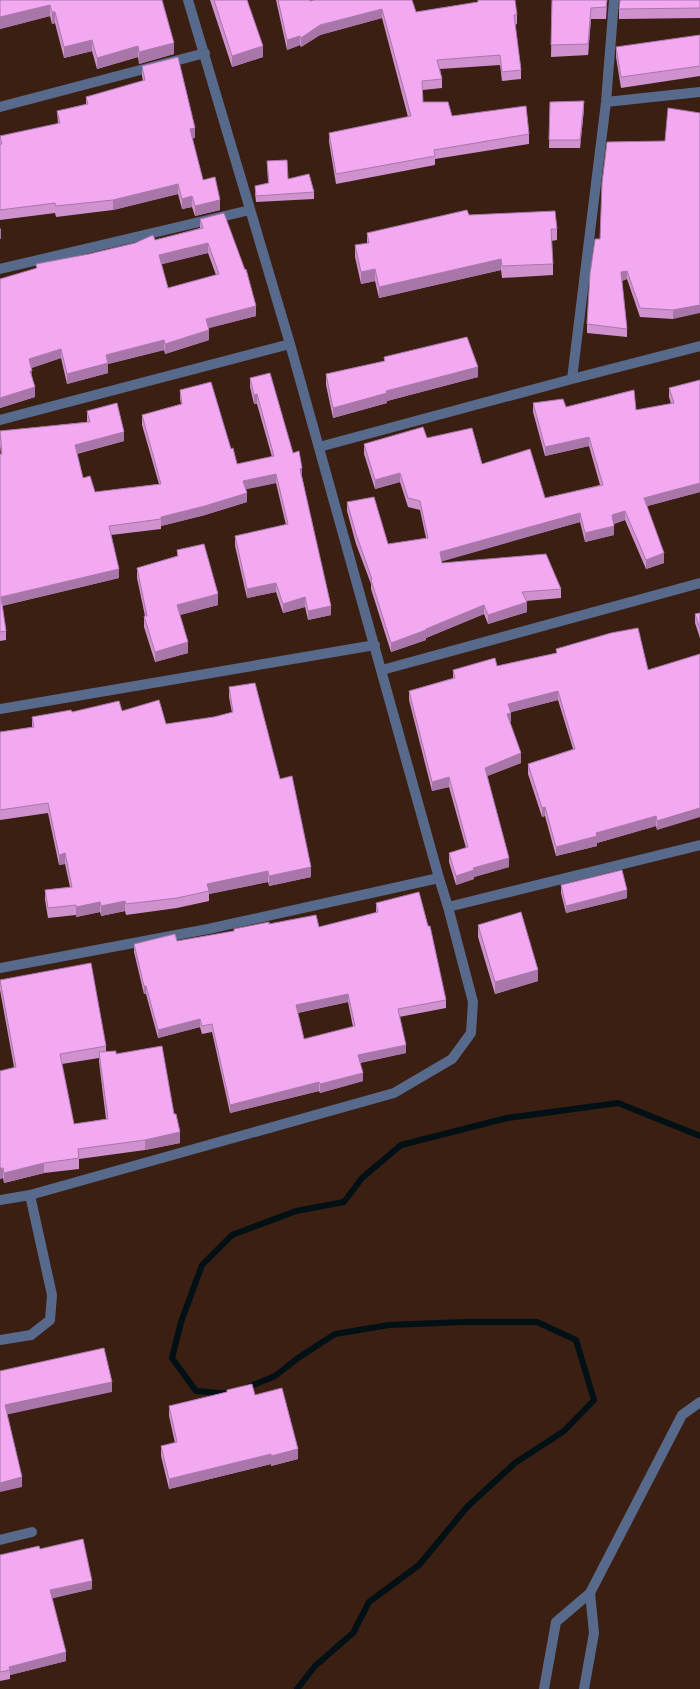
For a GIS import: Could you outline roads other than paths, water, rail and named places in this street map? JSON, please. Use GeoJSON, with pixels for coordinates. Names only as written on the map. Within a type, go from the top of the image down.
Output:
{"type":"FeatureCollection","features":[{"type":"Feature","properties":{"kind":"street"},"geometry":{"type":"LineString","coordinates":[[0,1200],[30,1195],[394,1093],[452,1059],[471,1033],[473,1002],[448,907],[290,344],[188,0]]}},
{"type":"Feature","properties":{"kind":"street"},"geometry":{"type":"LineString","coordinates":[[572,379],[606,102],[614,0]]}},
{"type":"Feature","properties":{"kind":"street"},"geometry":{"type":"LineString","coordinates":[[0,107],[205,54]]}},
{"type":"Feature","properties":{"kind":"street"},"geometry":{"type":"LineString","coordinates":[[606,102],[700,92]]}},
{"type":"Feature","properties":{"kind":"street"},"geometry":{"type":"LineString","coordinates":[[0,269],[250,210]]}},
{"type":"Feature","properties":{"kind":"street"},"geometry":{"type":"LineString","coordinates":[[0,420],[290,344]]}},
{"type":"Feature","properties":{"kind":"street"},"geometry":{"type":"LineString","coordinates":[[319,447],[700,346]]}},
{"type":"Feature","properties":{"kind":"street"},"geometry":{"type":"LineString","coordinates":[[382,670],[700,583]]}},
{"type":"Feature","properties":{"kind":"street"},"geometry":{"type":"LineString","coordinates":[[0,709],[375,645]]}},
{"type":"Feature","properties":{"kind":"street"},"geometry":{"type":"LineString","coordinates":[[448,907],[700,844]]}},
{"type":"Feature","properties":{"kind":"street"},"geometry":{"type":"LineString","coordinates":[[0,968],[208,929],[439,878]]}},
{"type":"Feature","properties":{"kind":"street"},"geometry":{"type":"LineString","coordinates":[[0,1340],[31,1335],[50,1320],[52,1295],[30,1195]]}},
{"type":"Feature","properties":{"kind":"street"},"geometry":{"type":"LineString","coordinates":[[544,1689],[556,1622],[590,1593],[682,1415],[700,1402]]}},
{"type":"Feature","properties":{"kind":"street"},"geometry":{"type":"LineString","coordinates":[[0,1540],[32,1532]]}},
{"type":"Feature","properties":{"kind":"street"},"geometry":{"type":"LineString","coordinates":[[584,1689],[594,1633],[590,1593]]}},
{"type":"Feature","properties":{"kind":"waterway"},"geometry":{"type":"LineString","coordinates":[[232,1394],[196,1391],[172,1358],[181,1322],[202,1265],[232,1235],[296,1211],[344,1202],[362,1178],[401,1145],[507,1118],[618,1103],[700,1136]]}},
{"type":"Feature","properties":{"kind":"waterway"},"geometry":{"type":"LineString","coordinates":[[246,1388],[275,1376],[298,1358],[335,1334],[389,1325],[464,1322],[537,1322],[576,1340],[594,1400],[564,1431],[515,1463],[467,1507],[419,1565],[369,1602],[353,1633],[315,1666],[297,1689]]}}]}
